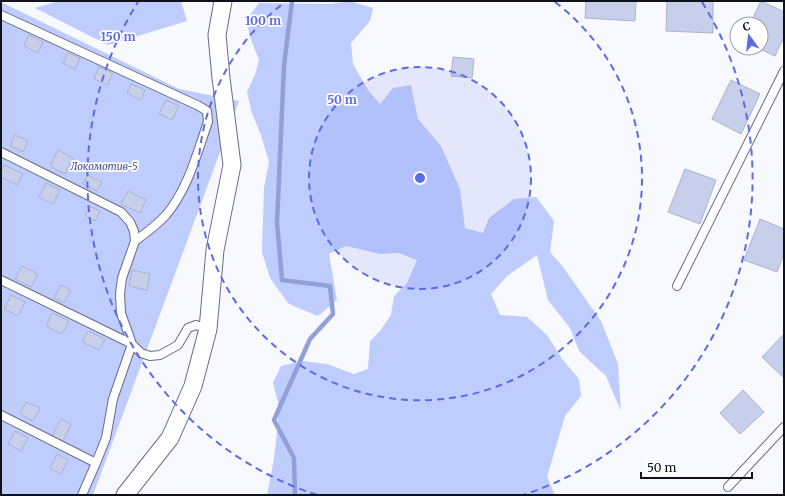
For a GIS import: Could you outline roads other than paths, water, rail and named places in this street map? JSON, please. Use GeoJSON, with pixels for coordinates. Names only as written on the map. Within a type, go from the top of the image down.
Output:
{"type":"FeatureCollection","features":[{"type":"Feature","properties":{"kind":"street"},"geometry":{"type":"LineString","coordinates":[[125,495],[170,438],[193,386],[208,329],[215,250],[232,166],[217,35],[223,1]]}},
{"type":"Feature","properties":{"kind":"lane"},"geometry":{"type":"LineString","coordinates":[[1,15],[207,111],[208,122],[182,191],[166,214],[153,228],[135,241]]}},
{"type":"Feature","properties":{"kind":"lane"},"geometry":{"type":"LineString","coordinates":[[677,286],[784,71]]}},
{"type":"Feature","properties":{"kind":"lane"},"geometry":{"type":"LineString","coordinates":[[1,152],[121,212],[130,222],[134,231],[135,241],[122,278],[120,294],[121,313],[132,344],[113,398],[106,438],[82,495]]}},
{"type":"Feature","properties":{"kind":"lane"},"geometry":{"type":"LineString","coordinates":[[1,280],[132,344],[141,353],[150,356],[160,355],[178,345],[188,328],[196,325],[208,329]]}},
{"type":"Feature","properties":{"kind":"lane"},"geometry":{"type":"LineString","coordinates":[[1,415],[96,463]]}},
{"type":"Feature","properties":{"kind":"lane"},"geometry":{"type":"LineString","coordinates":[[728,488],[784,427]]}},
{"type":"Feature","properties":{"kind":"waterway"},"geometry":{"type":"LineString","coordinates":[[292,1],[284,65],[277,223],[282,280],[330,286],[333,314],[310,339],[274,420],[294,458],[295,495]]}},
{"type":"Feature","properties":{"kind":"park label","name":"Локомотив-5"},"geometry":{"type":"Point","coordinates":[104,166]}}]}
